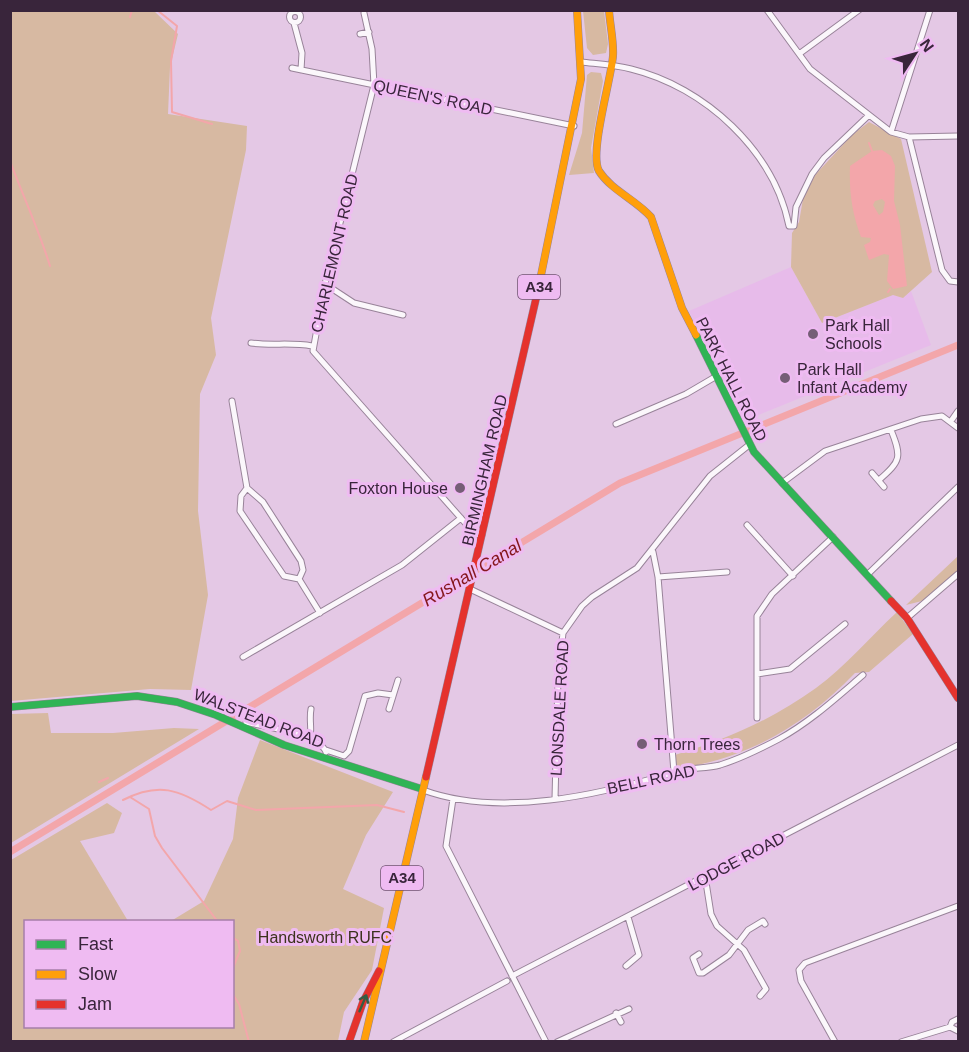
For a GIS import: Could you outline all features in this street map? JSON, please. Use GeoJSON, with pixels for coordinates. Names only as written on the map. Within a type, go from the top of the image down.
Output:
{"type":"FeatureCollection","features":[{"type":"Feature","properties":{"kind":"main road","name":"BIRMINGHAM ROAD"},"geometry":{"type":"LineString","coordinates":[[364,1041],[477,560],[574,126],[579,99],[581,62],[577,10]]}},
{"type":"Feature","properties":{"kind":"main road"},"geometry":{"type":"LineString","coordinates":[[609,10],[613,48],[611,65]]}},
{"type":"Feature","properties":{"kind":"main road","name":"PARK HALL ROAD"},"geometry":{"type":"LineString","coordinates":[[611,65],[598,135],[596,152],[598,169],[608,181],[641,205],[651,217],[662,243],[682,308],[747,443],[907,618],[958,698]]}},
{"type":"Feature","properties":{"kind":"main road","name":"WALSTEAD ROAD"},"geometry":{"type":"LineString","coordinates":[[10,707],[136,696],[188,705],[284,745],[325,754],[422,789]]}},
{"type":"Feature","properties":{"kind":"main road","name":"BIRMINGHAM ROAD"},"geometry":{"type":"LineString","coordinates":[[349,1041],[363,1002],[382,967]]}},
{"type":"Feature","properties":{"kind":"street"},"geometry":{"type":"LineString","coordinates":[[767,10],[810,69],[891,132],[909,137],[958,136]]}},
{"type":"Feature","properties":{"kind":"street"},"geometry":{"type":"LineString","coordinates":[[799,54],[859,10]]}},
{"type":"Feature","properties":{"kind":"street"},"geometry":{"type":"LineString","coordinates":[[891,132],[930,10]]}},
{"type":"Feature","properties":{"kind":"street","name":"CHARLEMONT ROAD"},"geometry":{"type":"LineString","coordinates":[[364,14],[369,32],[374,85],[325,284],[312,346],[313,351],[475,534],[482,535]]}},
{"type":"Feature","properties":{"kind":"street"},"geometry":{"type":"LineString","coordinates":[[294,23],[302,54],[301,70]]}},
{"type":"Feature","properties":{"kind":"street"},"geometry":{"type":"LineString","coordinates":[[360,34],[369,32]]}},
{"type":"Feature","properties":{"kind":"street"},"geometry":{"type":"LineString","coordinates":[[581,62],[611,65],[663,80],[710,107],[748,144],[784,203],[789,226],[794,226],[796,207],[812,174],[824,158],[868,116]]}},
{"type":"Feature","properties":{"kind":"street","name":"QUEEN'S ROAD"},"geometry":{"type":"LineString","coordinates":[[292,68],[574,126]]}},
{"type":"Feature","properties":{"kind":"street"},"geometry":{"type":"LineString","coordinates":[[909,137],[942,270],[950,281],[958,282]]}},
{"type":"Feature","properties":{"kind":"street"},"geometry":{"type":"LineString","coordinates":[[784,203],[792,203],[801,199]]}},
{"type":"Feature","properties":{"kind":"street"},"geometry":{"type":"LineString","coordinates":[[325,284],[354,303],[403,315]]}},
{"type":"Feature","properties":{"kind":"street"},"geometry":{"type":"LineString","coordinates":[[251,343],[270,346],[293,342],[312,346]]}},
{"type":"Feature","properties":{"kind":"street"},"geometry":{"type":"LineString","coordinates":[[616,424],[686,394],[715,377]]}},
{"type":"Feature","properties":{"kind":"street"},"geometry":{"type":"LineString","coordinates":[[232,402],[247,488],[263,502],[301,561],[303,570],[299,579]]}},
{"type":"Feature","properties":{"kind":"street"},"geometry":{"type":"LineString","coordinates":[[951,421],[958,411]]}},
{"type":"Feature","properties":{"kind":"street"},"geometry":{"type":"LineString","coordinates":[[782,483],[825,451],[932,416],[942,416],[958,429]]}},
{"type":"Feature","properties":{"kind":"street"},"geometry":{"type":"LineString","coordinates":[[879,480],[898,460],[899,450],[891,430]]}},
{"type":"Feature","properties":{"kind":"street","name":"LONSDALE ROAD"},"geometry":{"type":"LineString","coordinates":[[555,799],[558,678],[563,633],[582,606],[592,597],[637,568],[653,552],[710,476],[747,443]]}},
{"type":"Feature","properties":{"kind":"street"},"geometry":{"type":"LineString","coordinates":[[872,473],[884,487]]}},
{"type":"Feature","properties":{"kind":"street"},"geometry":{"type":"LineString","coordinates":[[868,574],[958,487]]}},
{"type":"Feature","properties":{"kind":"street"},"geometry":{"type":"LineString","coordinates":[[247,488],[241,496],[240,511],[285,576],[299,579],[321,612]]}},
{"type":"Feature","properties":{"kind":"street"},"geometry":{"type":"LineString","coordinates":[[243,657],[402,565],[461,518]]}},
{"type":"Feature","properties":{"kind":"street"},"geometry":{"type":"LineString","coordinates":[[747,526],[793,576]]}},
{"type":"Feature","properties":{"kind":"street"},"geometry":{"type":"LineString","coordinates":[[757,718],[757,616],[772,594],[833,537]]}},
{"type":"Feature","properties":{"kind":"street"},"geometry":{"type":"LineString","coordinates":[[653,552],[658,577],[674,772]]}},
{"type":"Feature","properties":{"kind":"street"},"geometry":{"type":"LineString","coordinates":[[658,577],[724,572],[720,564]]}},
{"type":"Feature","properties":{"kind":"street"},"geometry":{"type":"LineString","coordinates":[[907,618],[958,574]]}},
{"type":"Feature","properties":{"kind":"street"},"geometry":{"type":"LineString","coordinates":[[470,589],[563,633]]}},
{"type":"Feature","properties":{"kind":"street"},"geometry":{"type":"LineString","coordinates":[[833,624],[838,630]]}},
{"type":"Feature","properties":{"kind":"street"},"geometry":{"type":"LineString","coordinates":[[757,674],[790,669],[845,624]]}},
{"type":"Feature","properties":{"kind":"street","name":"BELL ROAD"},"geometry":{"type":"LineString","coordinates":[[422,789],[453,799],[475,802],[555,799],[654,779],[674,772],[720,765],[781,738],[830,705],[859,677]]}},
{"type":"Feature","properties":{"kind":"street"},"geometry":{"type":"LineString","coordinates":[[389,709],[398,680]]}},
{"type":"Feature","properties":{"kind":"street"},"geometry":{"type":"LineString","coordinates":[[253,716],[248,723],[310,738],[321,744],[325,754],[344,756],[349,751],[361,700],[365,696],[378,693],[393,695]]}},
{"type":"Feature","properties":{"kind":"street"},"geometry":{"type":"LineString","coordinates":[[310,738],[312,732],[308,724],[311,709]]}},
{"type":"Feature","properties":{"kind":"street","name":"LODGE ROAD"},"geometry":{"type":"LineString","coordinates":[[512,976],[958,745]]}},
{"type":"Feature","properties":{"kind":"street"},"geometry":{"type":"LineString","coordinates":[[453,799],[446,846],[546,1041]]}},
{"type":"Feature","properties":{"kind":"street"},"geometry":{"type":"LineString","coordinates":[[705,876],[711,914],[717,926],[752,961],[766,989],[760,996]]}},
{"type":"Feature","properties":{"kind":"street"},"geometry":{"type":"LineString","coordinates":[[835,1041],[801,981],[799,970],[805,963],[958,906]]}},
{"type":"Feature","properties":{"kind":"street"},"geometry":{"type":"LineString","coordinates":[[626,966],[639,955],[628,917]]}},
{"type":"Feature","properties":{"kind":"street"},"geometry":{"type":"LineString","coordinates":[[699,954],[693,958],[699,973],[703,973],[729,955],[748,930],[763,921],[765,924]]}},
{"type":"Feature","properties":{"kind":"street"},"geometry":{"type":"LineString","coordinates":[[393,1041],[507,981]]}},
{"type":"Feature","properties":{"kind":"street"},"geometry":{"type":"LineString","coordinates":[[557,1041],[629,1009]]}},
{"type":"Feature","properties":{"kind":"street"},"geometry":{"type":"LineString","coordinates":[[616,1013],[621,1022]]}},
{"type":"Feature","properties":{"kind":"street"},"geometry":{"type":"LineString","coordinates":[[950,1027],[952,1022],[958,1019]]}},
{"type":"Feature","properties":{"kind":"street"},"geometry":{"type":"LineString","coordinates":[[901,1041],[950,1027],[958,1031]]}},
{"type":"Feature","properties":{"kind":"shaded area"},"geometry":{"type":"Polygon","coordinates":[[[882,150],[891,156],[895,166],[894,201],[900,225],[907,286],[893,289],[887,281],[889,255],[884,254],[869,260],[864,245],[870,242],[871,238],[861,237],[852,202],[850,166],[872,151],[882,150]],[[882,199],[875,201],[873,205],[879,215],[883,212],[885,202],[882,199]]]}},
{"type":"Feature","properties":{"kind":"shaded area","name":"Park Hall Schools"},"geometry":{"type":"Polygon","coordinates":[[[791,267],[822,323],[893,295],[903,298],[911,291],[931,345],[741,422],[689,311],[791,267]]]}},
{"type":"Feature","properties":{"kind":"green space"},"geometry":{"type":"Polygon","coordinates":[[[11,10],[154,11],[178,34],[170,67],[168,114],[247,126],[246,150],[211,318],[216,355],[200,394],[198,511],[208,595],[191,690],[150,689],[11,701],[11,10]]]}},
{"type":"Feature","properties":{"kind":"green space"},"geometry":{"type":"Polygon","coordinates":[[[583,11],[604,11],[608,44],[606,53],[593,55],[587,48],[583,11]]]}},
{"type":"Feature","properties":{"kind":"green space"},"geometry":{"type":"Polygon","coordinates":[[[591,72],[601,73],[603,81],[591,148],[594,173],[569,175],[582,133],[587,75],[591,72]]]}},
{"type":"Feature","properties":{"kind":"green space"},"geometry":{"type":"Polygon","coordinates":[[[869,122],[901,139],[932,272],[903,298],[893,295],[822,323],[791,267],[792,233],[799,222],[803,199],[815,175],[852,135],[869,122]]]}},
{"type":"Feature","properties":{"kind":"green space"},"geometry":{"type":"Polygon","coordinates":[[[958,556],[958,570],[922,601],[906,605],[958,556]]]}},
{"type":"Feature","properties":{"kind":"green space"},"geometry":{"type":"Polygon","coordinates":[[[897,612],[913,634],[869,672],[855,673],[816,709],[796,724],[774,736],[728,756],[704,764],[677,769],[675,755],[712,743],[748,727],[816,688],[897,612]]]}},
{"type":"Feature","properties":{"kind":"green space"},"geometry":{"type":"Polygon","coordinates":[[[48,713],[51,733],[199,729],[11,843],[11,714],[48,713]]]}},
{"type":"Feature","properties":{"kind":"green space","name":"Handsworth RUFC"},"geometry":{"type":"Polygon","coordinates":[[[260,740],[393,792],[366,835],[343,889],[384,908],[372,970],[344,1012],[338,1041],[11,1041],[11,860],[107,803],[122,813],[114,833],[80,841],[127,920],[24,920],[24,1028],[234,1028],[234,920],[173,920],[204,901],[233,839],[238,798],[260,740]]]}},
{"type":"Feature","properties":{"kind":"waterway"},"geometry":{"type":"LineString","coordinates":[[130,17],[132,10]]}},
{"type":"Feature","properties":{"kind":"waterway"},"geometry":{"type":"LineString","coordinates":[[157,10],[177,26],[171,61],[172,112],[212,124]]}},
{"type":"Feature","properties":{"kind":"waterway"},"geometry":{"type":"LineString","coordinates":[[869,143],[872,151]]}},
{"type":"Feature","properties":{"kind":"waterway"},"geometry":{"type":"LineString","coordinates":[[10,161],[50,266]]}},
{"type":"Feature","properties":{"kind":"waterway","name":"Rushall Canal"},"geometry":{"type":"LineString","coordinates":[[10,852],[620,483],[958,345]]}},
{"type":"Feature","properties":{"kind":"waterway"},"geometry":{"type":"LineString","coordinates":[[99,782],[108,778]]}},
{"type":"Feature","properties":{"kind":"waterway"},"geometry":{"type":"LineString","coordinates":[[123,800],[147,791],[168,790],[189,797],[211,810],[227,801],[256,810],[377,805],[404,812]]}},
{"type":"Feature","properties":{"kind":"waterway"},"geometry":{"type":"LineString","coordinates":[[130,797],[149,809],[155,836],[162,848],[216,920]]}},
{"type":"Feature","properties":{"kind":"waterway"},"geometry":{"type":"LineString","coordinates":[[234,938],[238,941],[240,951],[234,965]]}},
{"type":"Feature","properties":{"kind":"waterway"},"geometry":{"type":"LineString","coordinates":[[234,996],[239,1004],[249,1042]]}},
{"type":"Feature","properties":{"kind":"traffic: fast"},"geometry":{"type":"LineString","coordinates":[[696,335],[754,452],[891,601]]}},
{"type":"Feature","properties":{"kind":"traffic: fast"},"geometry":{"type":"LineString","coordinates":[[10,707],[137,696],[177,702],[216,715],[284,745],[422,789]]}},
{"type":"Feature","properties":{"kind":"traffic: slow"},"geometry":{"type":"LineString","coordinates":[[538,290],[581,79],[577,10]]}},
{"type":"Feature","properties":{"kind":"traffic: slow"},"geometry":{"type":"LineString","coordinates":[[609,10],[613,56],[597,149],[599,171],[610,184],[651,217],[682,308],[696,335]]}},
{"type":"Feature","properties":{"kind":"traffic: slow"},"geometry":{"type":"LineString","coordinates":[[364,1042],[426,777]]}},
{"type":"Feature","properties":{"kind":"traffic: jam"},"geometry":{"type":"LineString","coordinates":[[426,777],[538,290]]}},
{"type":"Feature","properties":{"kind":"traffic: jam"},"geometry":{"type":"LineString","coordinates":[[891,601],[907,618],[958,698]]}},
{"type":"Feature","properties":{"kind":"traffic: jam"},"geometry":{"type":"LineString","coordinates":[[349,1042],[363,1002],[379,971]]}},
{"type":"Feature","properties":{"kind":"place","name":"Park Hall Schools"},"geometry":{"type":"Point","coordinates":[813,334]}},
{"type":"Feature","properties":{"kind":"place","name":"Park Hall Infant Academy"},"geometry":{"type":"Point","coordinates":[785,378]}},
{"type":"Feature","properties":{"kind":"place","name":"Foxton House"},"geometry":{"type":"Point","coordinates":[460,488]}},
{"type":"Feature","properties":{"kind":"place","name":"Thorn Trees"},"geometry":{"type":"Point","coordinates":[642,744]}}]}
